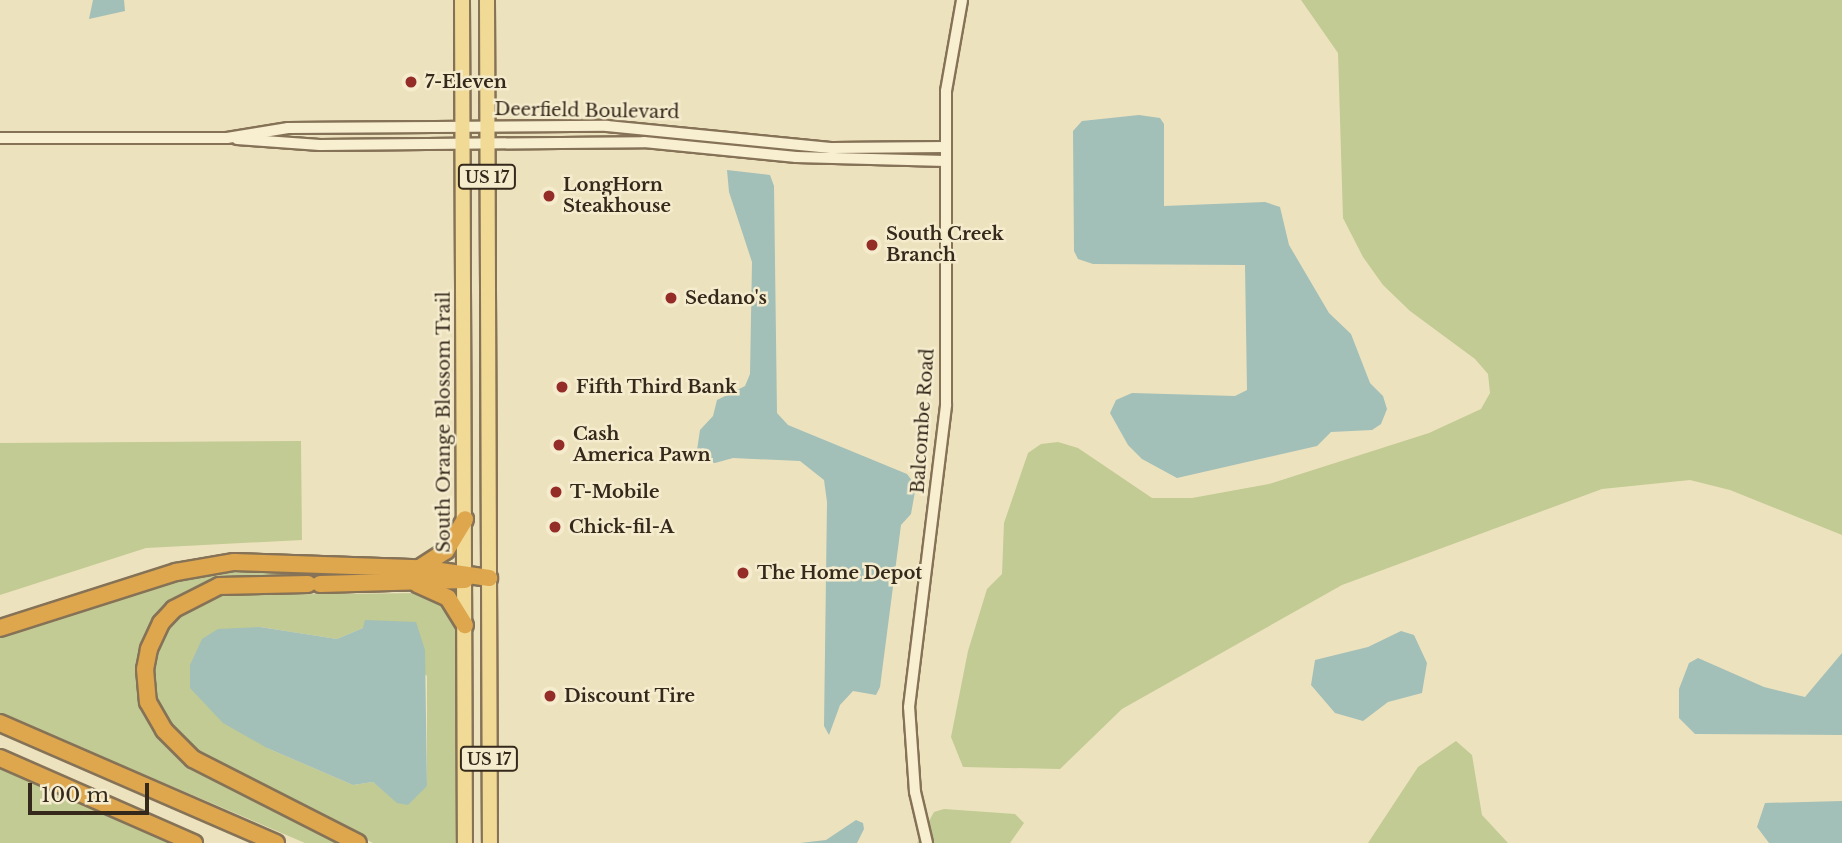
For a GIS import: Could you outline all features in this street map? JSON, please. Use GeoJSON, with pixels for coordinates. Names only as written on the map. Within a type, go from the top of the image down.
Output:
{"type":"FeatureCollection","features":[{"type":"Feature","properties":{"kind":"highway"},"geometry":{"type":"LineString","coordinates":[[419,568],[446,551],[464,519]]}},
{"type":"Feature","properties":{"kind":"highway"},"geometry":{"type":"LineString","coordinates":[[0,628],[176,572],[216,564],[287,561],[419,568],[489,578]]}},
{"type":"Feature","properties":{"kind":"highway"},"geometry":{"type":"LineString","coordinates":[[358,843],[208,769],[164,730],[148,702],[149,649],[161,623],[185,600],[219,586],[408,582],[464,575]]}},
{"type":"Feature","properties":{"kind":"highway"},"geometry":{"type":"LineString","coordinates":[[408,582],[442,594],[464,625]]}},
{"type":"Feature","properties":{"kind":"highway"},"geometry":{"type":"LineString","coordinates":[[0,723],[276,843]]}},
{"type":"Feature","properties":{"kind":"highway"},"geometry":{"type":"LineString","coordinates":[[0,758],[194,843]]}},
{"type":"Feature","properties":{"kind":"main road","name":"South Orange Blossom Trail"},"geometry":{"type":"LineString","coordinates":[[462,0],[465,843]]}},
{"type":"Feature","properties":{"kind":"main road","name":"US 17"},"geometry":{"type":"LineString","coordinates":[[487,0],[490,843]]}},
{"type":"Feature","properties":{"kind":"main road"},"geometry":{"type":"LineString","coordinates":[[463,320],[473,340],[488,354]]}},
{"type":"Feature","properties":{"kind":"street","name":"Balcombe Road"},"geometry":{"type":"LineString","coordinates":[[926,843],[915,792],[909,707],[946,404],[947,80],[962,0]]}},
{"type":"Feature","properties":{"kind":"street","name":"Deerfield Boulevard"},"geometry":{"type":"LineString","coordinates":[[227,138],[288,128],[644,126],[833,148],[946,147]]}},
{"type":"Feature","properties":{"kind":"street","name":"Deerfield Boulevard"},"geometry":{"type":"LineString","coordinates":[[0,138],[227,138],[277,145],[644,142],[796,157],[946,161]]}},
{"type":"Feature","properties":{"kind":"green space"},"geometry":{"type":"Polygon","coordinates":[[[1301,0],[1842,0],[1842,535],[1730,490],[1690,480],[1602,489],[1342,585],[1122,709],[1060,769],[963,767],[951,737],[968,651],[987,589],[1002,574],[1004,523],[1028,453],[1041,444],[1058,442],[1078,448],[1152,498],[1192,498],[1269,484],[1429,433],[1481,409],[1490,393],[1488,374],[1475,359],[1410,311],[1383,285],[1363,257],[1343,218],[1338,53],[1301,0]]]}},
{"type":"Feature","properties":{"kind":"green space"},"geometry":{"type":"Polygon","coordinates":[[[301,441],[302,540],[146,548],[0,595],[0,443],[301,441]]]}},
{"type":"Feature","properties":{"kind":"green space"},"geometry":{"type":"Polygon","coordinates":[[[306,566],[306,575],[229,578],[183,594],[171,602],[139,676],[194,767],[347,843],[305,843],[0,713],[0,632],[193,571],[306,566]]]}},
{"type":"Feature","properties":{"kind":"green space"},"geometry":{"type":"Polygon","coordinates":[[[423,593],[432,594],[453,613],[456,625],[456,843],[373,843],[200,752],[175,729],[158,699],[153,670],[161,641],[184,611],[217,595],[423,593]],[[260,627],[267,748],[353,785],[373,782],[398,803],[427,786],[427,676],[363,628],[337,639],[260,627]]]}},
{"type":"Feature","properties":{"kind":"green space"},"geometry":{"type":"Polygon","coordinates":[[[1456,741],[1472,755],[1482,815],[1508,843],[1368,843],[1418,767],[1456,741]]]}},
{"type":"Feature","properties":{"kind":"green space"},"geometry":{"type":"Polygon","coordinates":[[[0,768],[138,828],[172,843],[0,843],[0,768]]]}},
{"type":"Feature","properties":{"kind":"green space"},"geometry":{"type":"Polygon","coordinates":[[[944,809],[1015,814],[1024,823],[1010,843],[917,843],[934,812],[944,809]]]}},
{"type":"Feature","properties":{"kind":"water"},"geometry":{"type":"Polygon","coordinates":[[[93,0],[124,0],[125,11],[89,19],[93,0]]]}},
{"type":"Feature","properties":{"kind":"water"},"geometry":{"type":"Polygon","coordinates":[[[1139,115],[1160,118],[1164,124],[1164,206],[1265,202],[1280,207],[1289,245],[1329,313],[1351,334],[1370,383],[1383,396],[1387,409],[1381,424],[1372,430],[1331,432],[1317,446],[1177,478],[1142,459],[1128,445],[1110,413],[1116,400],[1132,393],[1235,396],[1247,390],[1245,265],[1093,264],[1078,259],[1074,251],[1073,131],[1082,121],[1139,115]]]}},
{"type":"Feature","properties":{"kind":"water"},"geometry":{"type":"Polygon","coordinates":[[[727,170],[770,175],[774,186],[777,413],[788,425],[907,474],[916,486],[911,514],[901,525],[880,687],[876,695],[853,691],[840,705],[829,735],[824,726],[827,502],[824,480],[800,461],[733,458],[715,463],[700,460],[697,450],[700,430],[713,416],[717,400],[745,386],[750,374],[752,262],[729,192],[727,170]]]}},
{"type":"Feature","properties":{"kind":"water"},"geometry":{"type":"Polygon","coordinates":[[[365,620],[416,622],[425,650],[427,786],[408,805],[397,803],[373,782],[353,785],[267,748],[223,723],[190,688],[190,665],[202,639],[218,629],[260,627],[337,639],[363,628],[365,620]]]}},
{"type":"Feature","properties":{"kind":"water"},"geometry":{"type":"Polygon","coordinates":[[[1401,631],[1414,635],[1427,663],[1422,693],[1388,702],[1363,721],[1335,713],[1311,685],[1315,660],[1368,647],[1401,631]]]}},
{"type":"Feature","properties":{"kind":"water"},"geometry":{"type":"Polygon","coordinates":[[[1842,653],[1842,735],[1695,734],[1679,718],[1679,689],[1689,663],[1698,658],[1764,687],[1805,697],[1842,653]]]}},
{"type":"Feature","properties":{"kind":"water"},"geometry":{"type":"Polygon","coordinates":[[[1842,801],[1842,843],[1769,843],[1757,827],[1765,803],[1842,801]]]}},
{"type":"Feature","properties":{"kind":"water"},"geometry":{"type":"Polygon","coordinates":[[[856,820],[863,823],[864,829],[857,843],[800,843],[826,840],[856,820]]]}},
{"type":"Feature","properties":{"kind":"place","name":"7-Eleven"},"geometry":{"type":"Point","coordinates":[411,82]}},
{"type":"Feature","properties":{"kind":"place","name":"LongHorn Steakhouse"},"geometry":{"type":"Point","coordinates":[549,196]}},
{"type":"Feature","properties":{"kind":"place","name":"South Creek Branch"},"geometry":{"type":"Point","coordinates":[872,245]}},
{"type":"Feature","properties":{"kind":"place","name":"Sedano's"},"geometry":{"type":"Point","coordinates":[671,298]}},
{"type":"Feature","properties":{"kind":"place","name":"Fifth Third Bank"},"geometry":{"type":"Point","coordinates":[562,387]}},
{"type":"Feature","properties":{"kind":"place","name":"Cash America Pawn"},"geometry":{"type":"Point","coordinates":[559,445]}},
{"type":"Feature","properties":{"kind":"place","name":"T-Mobile"},"geometry":{"type":"Point","coordinates":[556,492]}},
{"type":"Feature","properties":{"kind":"place","name":"Chick-fil-A"},"geometry":{"type":"Point","coordinates":[555,527]}},
{"type":"Feature","properties":{"kind":"place","name":"The Home Depot"},"geometry":{"type":"Point","coordinates":[743,573]}},
{"type":"Feature","properties":{"kind":"place","name":"Discount Tire"},"geometry":{"type":"Point","coordinates":[550,696]}}]}
